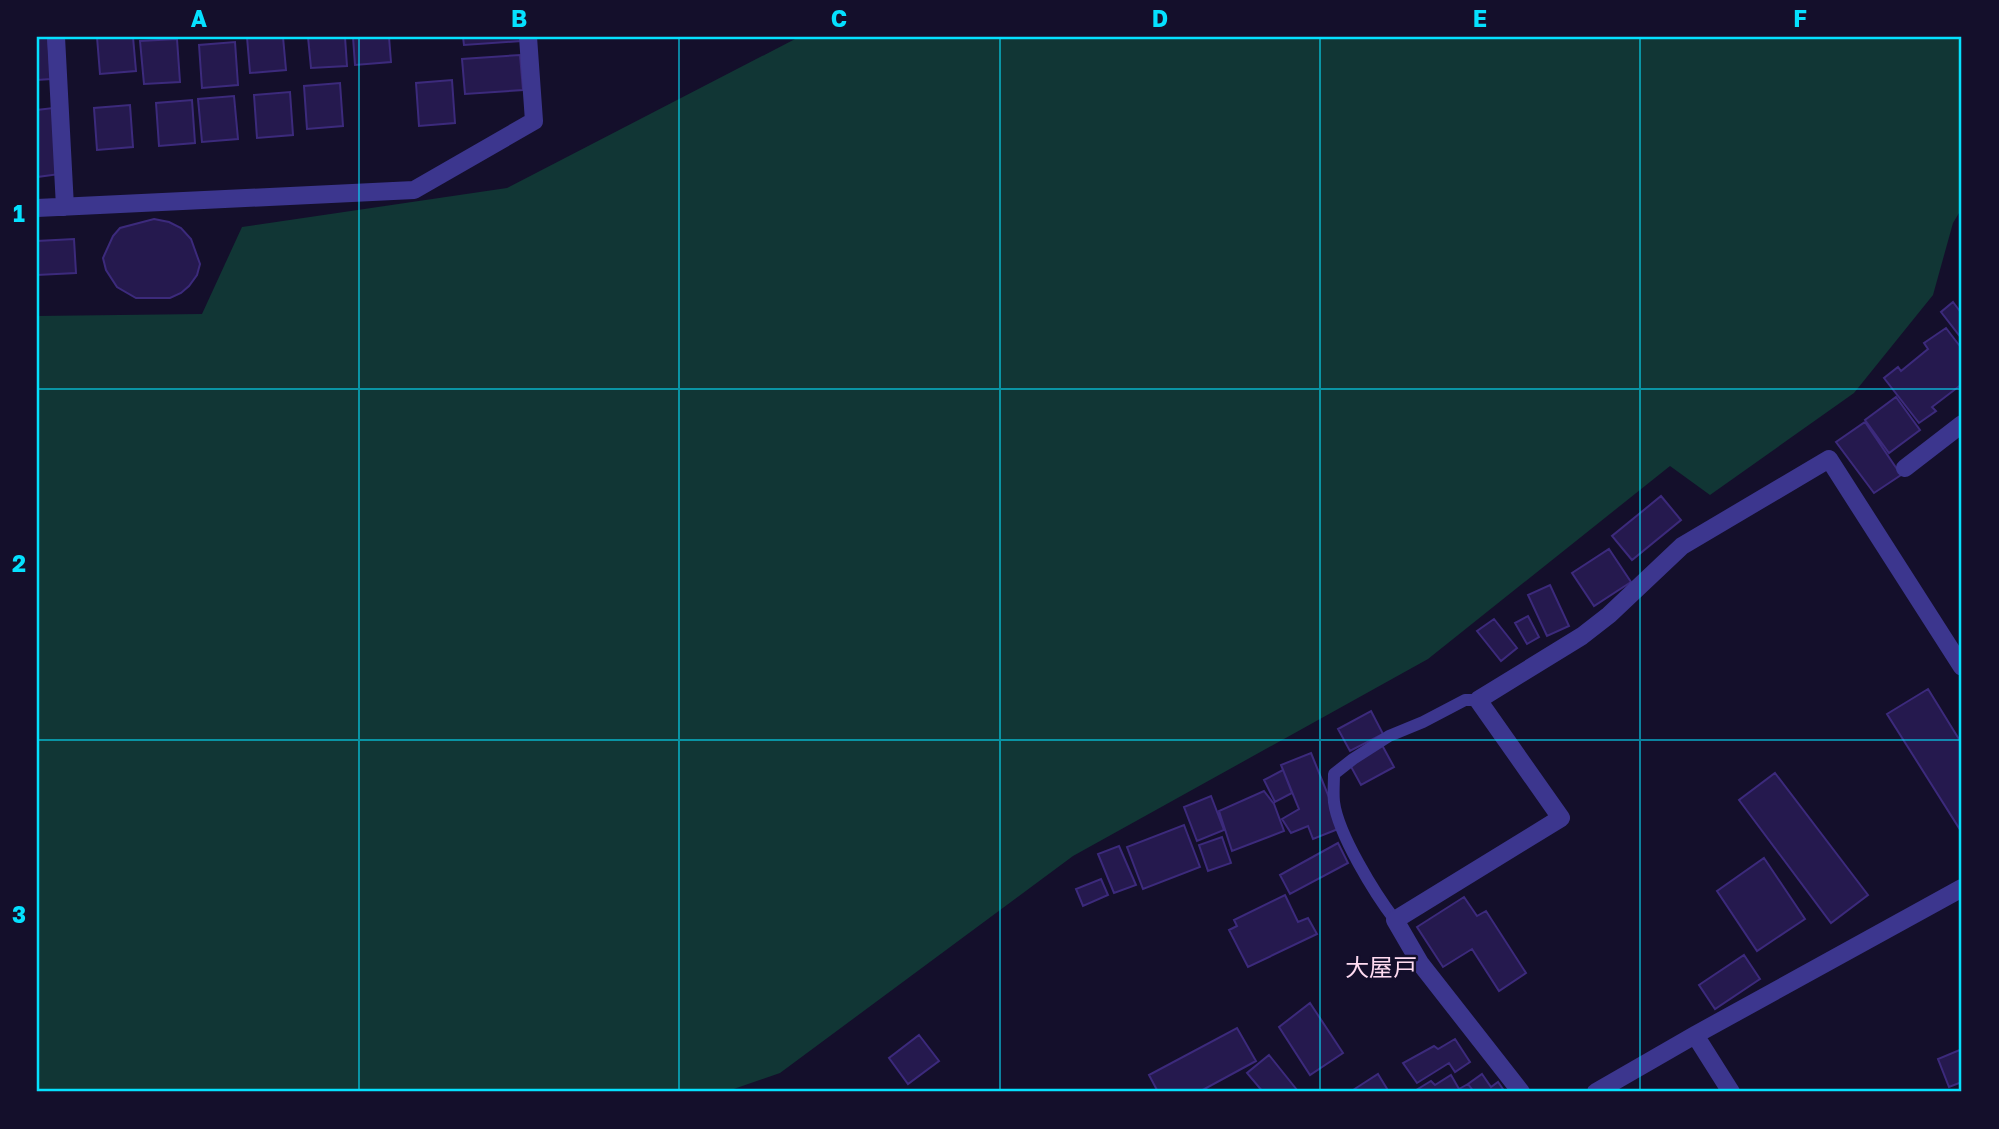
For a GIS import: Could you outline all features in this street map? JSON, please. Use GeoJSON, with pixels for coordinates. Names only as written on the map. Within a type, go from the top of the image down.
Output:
{"type":"FeatureCollection","features":[{"type":"Feature","properties":{"kind":"street"},"geometry":{"type":"LineString","coordinates":[[56,37],[65,207]]}},
{"type":"Feature","properties":{"kind":"street"},"geometry":{"type":"LineString","coordinates":[[37,208],[414,190],[534,121],[528,37]]}},
{"type":"Feature","properties":{"kind":"street"},"geometry":{"type":"LineString","coordinates":[[1905,468],[1962,424]]}},
{"type":"Feature","properties":{"kind":"street"},"geometry":{"type":"LineString","coordinates":[[1521,1092],[1420,963],[1395,920],[1560,818],[1478,699],[1582,636],[1609,615],[1682,546],[1829,459],[1962,667]]}},
{"type":"Feature","properties":{"kind":"street"},"geometry":{"type":"LineString","coordinates":[[1596,1092],[1962,888]]}},
{"type":"Feature","properties":{"kind":"street"},"geometry":{"type":"LineString","coordinates":[[1695,1035],[1731,1092]]}},
{"type":"Feature","properties":{"kind":"lane"},"geometry":{"type":"LineString","coordinates":[[1395,920],[1383,905],[1343,830],[1334,802],[1334,774],[1389,736],[1465,700],[1478,699]]}},
{"type":"Feature","properties":{"kind":"green space"},"geometry":{"type":"Polygon","coordinates":[[[799,37],[1962,37],[1962,208],[1953,223],[1933,295],[1854,393],[1710,495],[1670,466],[1428,659],[1073,856],[780,1073],[725,1092],[37,1092],[37,316],[202,314],[242,227],[507,188],[799,37]]]}},
{"type":"Feature","properties":{"kind":"building"},"geometry":{"type":"Polygon","coordinates":[[[37,37],[48,37],[51,79],[37,80],[37,37]]]}},
{"type":"Feature","properties":{"kind":"building"},"geometry":{"type":"Polygon","coordinates":[[[97,37],[133,37],[136,71],[100,74],[97,37]]]}},
{"type":"Feature","properties":{"kind":"building"},"geometry":{"type":"Polygon","coordinates":[[[247,37],[283,37],[286,70],[250,73],[247,37]]]}},
{"type":"Feature","properties":{"kind":"building"},"geometry":{"type":"Polygon","coordinates":[[[308,37],[345,37],[347,66],[311,68],[308,37]]]}},
{"type":"Feature","properties":{"kind":"building"},"geometry":{"type":"Polygon","coordinates":[[[353,37],[389,37],[391,62],[355,65],[353,37]]]}},
{"type":"Feature","properties":{"kind":"building"},"geometry":{"type":"Polygon","coordinates":[[[463,37],[521,37],[521,41],[464,45],[463,37]]]}},
{"type":"Feature","properties":{"kind":"building"},"geometry":{"type":"Polygon","coordinates":[[[177,39],[180,82],[144,84],[140,41],[177,39]]]}},
{"type":"Feature","properties":{"kind":"building"},"geometry":{"type":"Polygon","coordinates":[[[235,42],[238,85],[202,88],[199,45],[235,42]]]}},
{"type":"Feature","properties":{"kind":"building"},"geometry":{"type":"Polygon","coordinates":[[[520,55],[523,90],[465,94],[462,59],[520,55]]]}},
{"type":"Feature","properties":{"kind":"building"},"geometry":{"type":"Polygon","coordinates":[[[452,80],[455,123],[419,126],[416,83],[452,80]]]}},
{"type":"Feature","properties":{"kind":"building"},"geometry":{"type":"Polygon","coordinates":[[[340,83],[343,126],[307,129],[304,86],[340,83]]]}},
{"type":"Feature","properties":{"kind":"building"},"geometry":{"type":"Polygon","coordinates":[[[290,92],[293,135],[257,138],[254,95],[290,92]]]}},
{"type":"Feature","properties":{"kind":"building"},"geometry":{"type":"Polygon","coordinates":[[[234,96],[238,139],[202,142],[198,99],[234,96]]]}},
{"type":"Feature","properties":{"kind":"building"},"geometry":{"type":"Polygon","coordinates":[[[192,100],[195,143],[159,146],[156,103],[192,100]]]}},
{"type":"Feature","properties":{"kind":"building"},"geometry":{"type":"Polygon","coordinates":[[[130,105],[133,147],[97,150],[94,108],[130,105]]]}},
{"type":"Feature","properties":{"kind":"building"},"geometry":{"type":"Polygon","coordinates":[[[53,108],[60,174],[37,177],[37,110],[53,108]]]}},
{"type":"Feature","properties":{"kind":"building"},"geometry":{"type":"Polygon","coordinates":[[[154,219],[181,228],[191,239],[200,264],[197,275],[181,293],[170,298],[136,298],[117,287],[106,270],[103,258],[113,236],[120,228],[154,219]]]}},
{"type":"Feature","properties":{"kind":"building"},"geometry":{"type":"Polygon","coordinates":[[[74,239],[76,273],[37,275],[37,241],[74,239]]]}},
{"type":"Feature","properties":{"kind":"building"},"geometry":{"type":"Polygon","coordinates":[[[1953,302],[1962,314],[1962,339],[1941,312],[1953,302]]]}},
{"type":"Feature","properties":{"kind":"building"},"geometry":{"type":"Polygon","coordinates":[[[1946,328],[1962,349],[1962,384],[1932,407],[1936,411],[1919,423],[1884,378],[1898,367],[1901,371],[1928,349],[1924,343],[1946,328]]]}},
{"type":"Feature","properties":{"kind":"building"},"geometry":{"type":"Polygon","coordinates":[[[1896,397],[1920,430],[1889,453],[1865,420],[1896,397]]]}},
{"type":"Feature","properties":{"kind":"building"},"geometry":{"type":"Polygon","coordinates":[[[1865,422],[1901,475],[1874,493],[1836,442],[1865,422]]]}},
{"type":"Feature","properties":{"kind":"building"},"geometry":{"type":"Polygon","coordinates":[[[1661,496],[1681,520],[1632,560],[1612,536],[1661,496]]]}},
{"type":"Feature","properties":{"kind":"building"},"geometry":{"type":"Polygon","coordinates":[[[1609,549],[1631,582],[1594,606],[1572,573],[1609,549]]]}},
{"type":"Feature","properties":{"kind":"building"},"geometry":{"type":"Polygon","coordinates":[[[1550,585],[1569,626],[1547,636],[1528,595],[1550,585]]]}},
{"type":"Feature","properties":{"kind":"building"},"geometry":{"type":"Polygon","coordinates":[[[1528,616],[1539,637],[1527,644],[1515,623],[1528,616]]]}},
{"type":"Feature","properties":{"kind":"building"},"geometry":{"type":"Polygon","coordinates":[[[1494,619],[1517,648],[1501,661],[1477,631],[1494,619]]]}},
{"type":"Feature","properties":{"kind":"building"},"geometry":{"type":"Polygon","coordinates":[[[1928,689],[1962,744],[1962,826],[1959,828],[1887,714],[1928,689]]]}},
{"type":"Feature","properties":{"kind":"building"},"geometry":{"type":"Polygon","coordinates":[[[1371,711],[1383,734],[1350,751],[1338,729],[1371,711]]]}},
{"type":"Feature","properties":{"kind":"building"},"geometry":{"type":"Polygon","coordinates":[[[1382,745],[1394,767],[1361,785],[1349,763],[1382,745]]]}},
{"type":"Feature","properties":{"kind":"building"},"geometry":{"type":"Polygon","coordinates":[[[1311,753],[1337,817],[1338,829],[1313,839],[1308,826],[1291,833],[1282,819],[1299,809],[1281,765],[1311,753]]]}},
{"type":"Feature","properties":{"kind":"building"},"geometry":{"type":"Polygon","coordinates":[[[1283,770],[1292,793],[1275,802],[1264,780],[1283,770]]]}},
{"type":"Feature","properties":{"kind":"building"},"geometry":{"type":"Polygon","coordinates":[[[1775,773],[1868,895],[1831,923],[1739,800],[1775,773]]]}},
{"type":"Feature","properties":{"kind":"building"},"geometry":{"type":"Polygon","coordinates":[[[1264,791],[1274,804],[1284,831],[1232,851],[1219,811],[1264,791]]]}},
{"type":"Feature","properties":{"kind":"building"},"geometry":{"type":"Polygon","coordinates":[[[1211,796],[1224,830],[1197,841],[1184,807],[1211,796]]]}},
{"type":"Feature","properties":{"kind":"building"},"geometry":{"type":"Polygon","coordinates":[[[1184,825],[1200,867],[1143,889],[1127,847],[1184,825]]]}},
{"type":"Feature","properties":{"kind":"building"},"geometry":{"type":"Polygon","coordinates":[[[1222,837],[1231,863],[1208,871],[1199,845],[1222,837]]]}},
{"type":"Feature","properties":{"kind":"building"},"geometry":{"type":"Polygon","coordinates":[[[1338,843],[1348,863],[1290,894],[1280,875],[1338,843]]]}},
{"type":"Feature","properties":{"kind":"building"},"geometry":{"type":"Polygon","coordinates":[[[1119,846],[1136,885],[1114,893],[1098,854],[1119,846]]]}},
{"type":"Feature","properties":{"kind":"building"},"geometry":{"type":"Polygon","coordinates":[[[1764,858],[1805,919],[1757,951],[1717,891],[1764,858]]]}},
{"type":"Feature","properties":{"kind":"building"},"geometry":{"type":"Polygon","coordinates":[[[1101,879],[1108,895],[1083,906],[1076,889],[1101,879]]]}},
{"type":"Feature","properties":{"kind":"building"},"geometry":{"type":"Polygon","coordinates":[[[1285,895],[1298,922],[1308,918],[1317,934],[1248,967],[1229,930],[1237,926],[1234,920],[1285,895]]]}},
{"type":"Feature","properties":{"kind":"building"},"geometry":{"type":"Polygon","coordinates":[[[1464,897],[1477,916],[1486,911],[1526,973],[1499,991],[1472,949],[1443,967],[1417,927],[1464,897]]]}},
{"type":"Feature","properties":{"kind":"building"},"geometry":{"type":"Polygon","coordinates":[[[1744,955],[1760,979],[1715,1009],[1699,985],[1744,955]]]}},
{"type":"Feature","properties":{"kind":"building"},"geometry":{"type":"Polygon","coordinates":[[[1310,1003],[1343,1053],[1310,1075],[1279,1027],[1310,1003]]]}},
{"type":"Feature","properties":{"kind":"building"},"geometry":{"type":"Polygon","coordinates":[[[1237,1028],[1256,1061],[1199,1092],[1158,1092],[1149,1075],[1237,1028]]]}},
{"type":"Feature","properties":{"kind":"building"},"geometry":{"type":"Polygon","coordinates":[[[919,1035],[939,1061],[908,1084],[889,1058],[919,1035]]]}},
{"type":"Feature","properties":{"kind":"building"},"geometry":{"type":"Polygon","coordinates":[[[1455,1039],[1470,1062],[1455,1072],[1449,1063],[1417,1083],[1403,1063],[1434,1046],[1438,1049],[1455,1039]]]}},
{"type":"Feature","properties":{"kind":"building"},"geometry":{"type":"Polygon","coordinates":[[[1962,1049],[1962,1082],[1949,1087],[1938,1059],[1962,1049]]]}},
{"type":"Feature","properties":{"kind":"building"},"geometry":{"type":"Polygon","coordinates":[[[1269,1055],[1297,1090],[1263,1092],[1247,1073],[1269,1055]]]}},
{"type":"Feature","properties":{"kind":"building"},"geometry":{"type":"Polygon","coordinates":[[[1378,1074],[1389,1092],[1354,1092],[1353,1090],[1378,1074]]]}},
{"type":"Feature","properties":{"kind":"building"},"geometry":{"type":"Polygon","coordinates":[[[1482,1074],[1491,1087],[1498,1082],[1505,1092],[1474,1092],[1468,1084],[1482,1074]]]}},
{"type":"Feature","properties":{"kind":"building"},"geometry":{"type":"Polygon","coordinates":[[[1451,1075],[1459,1089],[1468,1084],[1474,1092],[1413,1092],[1431,1081],[1435,1085],[1451,1075]]]}},
{"type":"Feature","properties":{"kind":"district","name":"大屋戸"},"geometry":{"type":"Point","coordinates":[1381,966]}}]}
